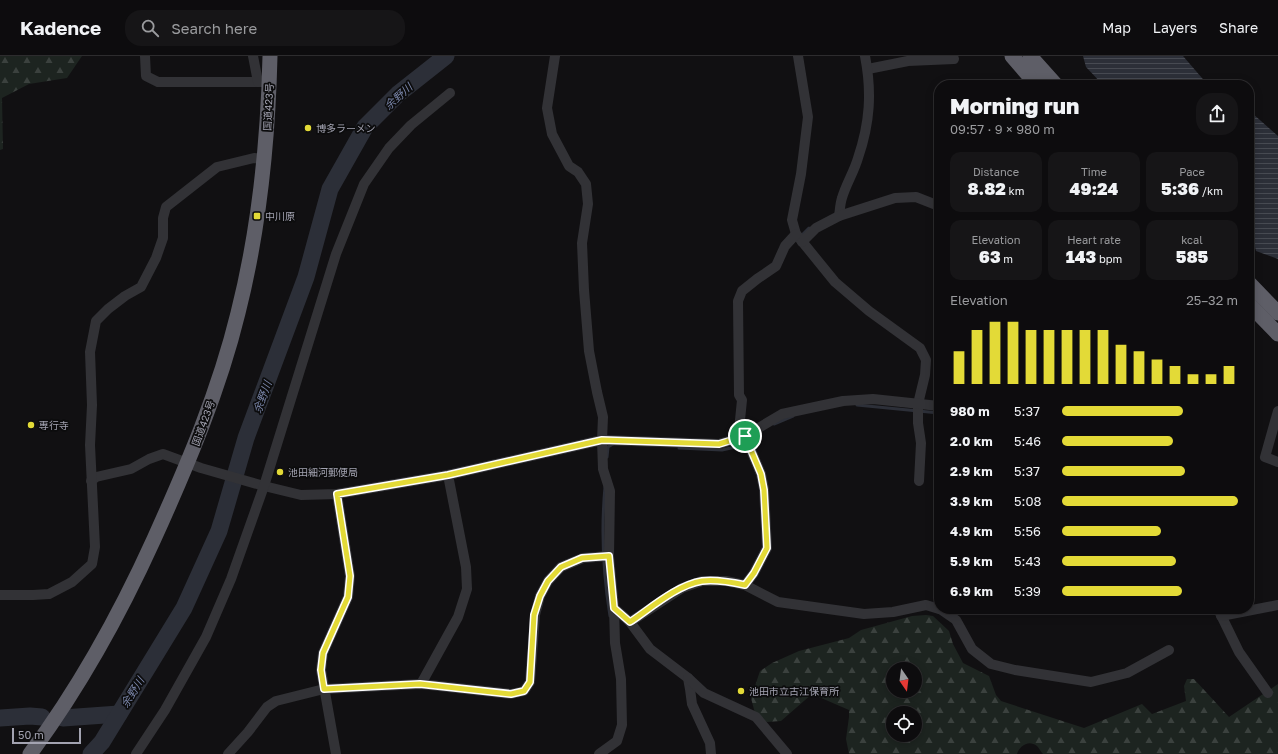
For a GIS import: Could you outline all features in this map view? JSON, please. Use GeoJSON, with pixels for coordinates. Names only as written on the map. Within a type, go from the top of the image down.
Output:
{"type":"FeatureCollection","features":[{"type":"Feature","properties":{"kind":"highway","name":"国道423号"},"geometry":{"type":"LineString","coordinates":[[30,754],[75,688],[114,619],[194,465],[238,313],[249,264],[265,159],[264,82],[270,56]]}},
{"type":"Feature","properties":{"kind":"highway"},"geometry":{"type":"LineString","coordinates":[[1012,56],[1033,80]]}},
{"type":"Feature","properties":{"kind":"highway"},"geometry":{"type":"LineString","coordinates":[[1030,56],[1052,80]]}},
{"type":"Feature","properties":{"kind":"highway"},"geometry":{"type":"LineString","coordinates":[[1254,288],[1278,313]]}},
{"type":"Feature","properties":{"kind":"highway"},"geometry":{"type":"LineString","coordinates":[[1254,309],[1278,334]]}},
{"type":"Feature","properties":{"kind":"street"},"geometry":{"type":"LineString","coordinates":[[144,56],[146,76],[158,82],[264,82],[252,56]]}},
{"type":"Feature","properties":{"kind":"street"},"geometry":{"type":"LineString","coordinates":[[555,56],[547,108],[552,134],[569,166],[578,172],[586,184],[588,204],[582,244],[584,290],[589,351],[603,417],[603,469],[610,491],[609,556],[614,608],[615,643],[622,679],[622,725],[617,741],[599,754]]}},
{"type":"Feature","properties":{"kind":"street"},"geometry":{"type":"LineString","coordinates":[[798,56],[808,117],[801,174],[792,220],[799,238],[835,282],[870,311],[920,348],[926,360],[925,375],[918,404],[918,423],[921,442],[919,481]]}},
{"type":"Feature","properties":{"kind":"street"},"geometry":{"type":"LineString","coordinates":[[839,216],[842,199],[858,159],[865,134],[870,102],[869,78],[865,56]]}},
{"type":"Feature","properties":{"kind":"street"},"geometry":{"type":"LineString","coordinates":[[868,69],[908,61],[954,59],[953,56]]}},
{"type":"Feature","properties":{"kind":"street"},"geometry":{"type":"LineString","coordinates":[[136,754],[166,710],[206,637],[231,579],[336,254],[364,184],[389,148],[410,125],[450,93]]}},
{"type":"Feature","properties":{"kind":"street"},"geometry":{"type":"LineString","coordinates":[[0,595],[49,594],[72,582],[92,564],[95,547],[90,445],[92,405],[90,352],[96,321],[108,309],[125,296],[141,287],[156,258],[163,238],[163,218],[166,207],[217,167],[254,158],[265,159]]}},
{"type":"Feature","properties":{"kind":"street"},"geometry":{"type":"LineString","coordinates":[[745,585],[754,573],[767,548],[761,474],[740,420],[742,400],[739,395],[738,301],[742,291],[756,278],[776,266],[785,246],[839,216],[895,198],[916,197],[934,204]]}},
{"type":"Feature","properties":{"kind":"street"},"geometry":{"type":"LineString","coordinates":[[91,481],[96,477],[131,469],[149,459],[163,454],[261,485],[301,495],[337,494],[448,475],[602,440],[719,444],[745,436],[782,414],[843,401],[873,399],[934,406]]}},
{"type":"Feature","properties":{"kind":"street"},"geometry":{"type":"LineString","coordinates":[[1278,411],[1265,456],[1278,462]]}},
{"type":"Feature","properties":{"kind":"street"},"geometry":{"type":"LineString","coordinates":[[420,684],[458,617],[467,589],[466,567],[448,475]]}},
{"type":"Feature","properties":{"kind":"street"},"geometry":{"type":"LineString","coordinates":[[336,754],[321,670],[323,653],[348,597],[350,576],[337,494]]}},
{"type":"Feature","properties":{"kind":"street"},"geometry":{"type":"LineString","coordinates":[[228,754],[248,732],[267,707],[276,701],[324,689],[420,684],[511,694],[524,691],[530,682],[534,615],[540,596],[548,581],[561,567],[582,558],[609,556]]}},
{"type":"Feature","properties":{"kind":"street"},"geometry":{"type":"LineString","coordinates":[[630,622],[682,588],[702,581],[726,581],[745,585],[778,602],[864,614],[893,612],[926,605],[934,607]]}},
{"type":"Feature","properties":{"kind":"street"},"geometry":{"type":"LineString","coordinates":[[1254,608],[1278,605]]}},
{"type":"Feature","properties":{"kind":"street"},"geometry":{"type":"LineString","coordinates":[[614,608],[630,622],[650,649],[688,678],[704,693],[734,706],[756,718],[787,754]]}},
{"type":"Feature","properties":{"kind":"street"},"geometry":{"type":"LineString","coordinates":[[947,614],[956,620],[972,649],[991,664],[1015,670],[1091,682],[1127,673],[1169,650]]}},
{"type":"Feature","properties":{"kind":"street"},"geometry":{"type":"LineString","coordinates":[[1220,614],[1239,652],[1268,693]]}},
{"type":"Feature","properties":{"kind":"street"},"geometry":{"type":"LineString","coordinates":[[688,678],[692,704],[710,742],[710,754]]}},
{"type":"Feature","properties":{"kind":"green space"},"geometry":{"type":"Polygon","coordinates":[[[0,56],[82,56],[67,78],[29,84],[2,98],[3,149],[0,150],[0,56]]]}},
{"type":"Feature","properties":{"kind":"green space"},"geometry":{"type":"Polygon","coordinates":[[[912,616],[933,616],[949,631],[953,644],[963,663],[989,676],[996,695],[1001,701],[1084,728],[1142,704],[1152,714],[1186,701],[1184,686],[1187,679],[1194,679],[1229,717],[1278,684],[1278,754],[1043,754],[1037,746],[1028,743],[1020,748],[1017,754],[849,754],[846,739],[849,710],[812,694],[781,721],[767,722],[756,717],[751,698],[760,671],[772,663],[799,651],[849,638],[861,630],[912,616]]]}},
{"type":"Feature","properties":{"kind":"shaded area"},"geometry":{"type":"Polygon","coordinates":[[[1083,56],[1183,56],[1204,80],[1098,80],[1086,67],[1083,56]]]}},
{"type":"Feature","properties":{"kind":"shaded area"},"geometry":{"type":"Polygon","coordinates":[[[1254,115],[1278,136],[1278,259],[1256,251],[1254,243],[1254,115]]]}},
{"type":"Feature","properties":{"kind":"waterway","name":"余野川"},"geometry":{"type":"LineString","coordinates":[[91,754],[102,742],[184,608],[219,531],[246,438],[306,277],[330,189],[365,127],[398,94],[446,56]]}},
{"type":"Feature","properties":{"kind":"waterway"},"geometry":{"type":"LineString","coordinates":[[800,237],[809,228]]}},
{"type":"Feature","properties":{"kind":"waterway"},"geometry":{"type":"LineString","coordinates":[[857,405],[934,413]]}},
{"type":"Feature","properties":{"kind":"waterway"},"geometry":{"type":"LineString","coordinates":[[774,424],[793,416]]}},
{"type":"Feature","properties":{"kind":"waterway"},"geometry":{"type":"LineString","coordinates":[[679,448],[722,450],[740,446],[754,437],[752,434]]}},
{"type":"Feature","properties":{"kind":"waterway"},"geometry":{"type":"LineString","coordinates":[[607,457],[608,447],[613,444]]}},
{"type":"Feature","properties":{"kind":"waterway"},"geometry":{"type":"LineString","coordinates":[[605,487],[603,552],[610,616]]}},
{"type":"Feature","properties":{"kind":"waterway"},"geometry":{"type":"LineString","coordinates":[[63,718],[119,714]]}},
{"type":"Feature","properties":{"kind":"waterway"},"geometry":{"type":"LineString","coordinates":[[0,718],[30,716],[42,717]]}},
{"type":"Feature","properties":{"kind":"place","name":"博多ラーメン"},"geometry":{"type":"Point","coordinates":[308,128]}},
{"type":"Feature","properties":{"kind":"place","name":"中川原"},"geometry":{"type":"Point","coordinates":[257,216]}},
{"type":"Feature","properties":{"kind":"place","name":"専行寺"},"geometry":{"type":"Point","coordinates":[31,425]}},
{"type":"Feature","properties":{"kind":"place","name":"池田細河郵便局"},"geometry":{"type":"Point","coordinates":[280,472]}},
{"type":"Feature","properties":{"kind":"place","name":"池田市立古江保育所"},"geometry":{"type":"Point","coordinates":[741,691]}},
{"type":"Feature","properties":{"kind":"route"},"geometry":{"type":"LineString","coordinates":[[745,436],[761,474],[764,490],[767,548],[754,573],[745,585],[726,581],[702,581],[682,588],[630,622],[614,608],[609,556],[582,558],[561,567],[548,581],[540,596],[534,615],[530,682],[524,691],[511,694],[420,684],[324,689],[321,670],[323,653],[348,597],[350,576],[337,494],[448,475],[602,440],[719,444],[745,436]]}}]}
